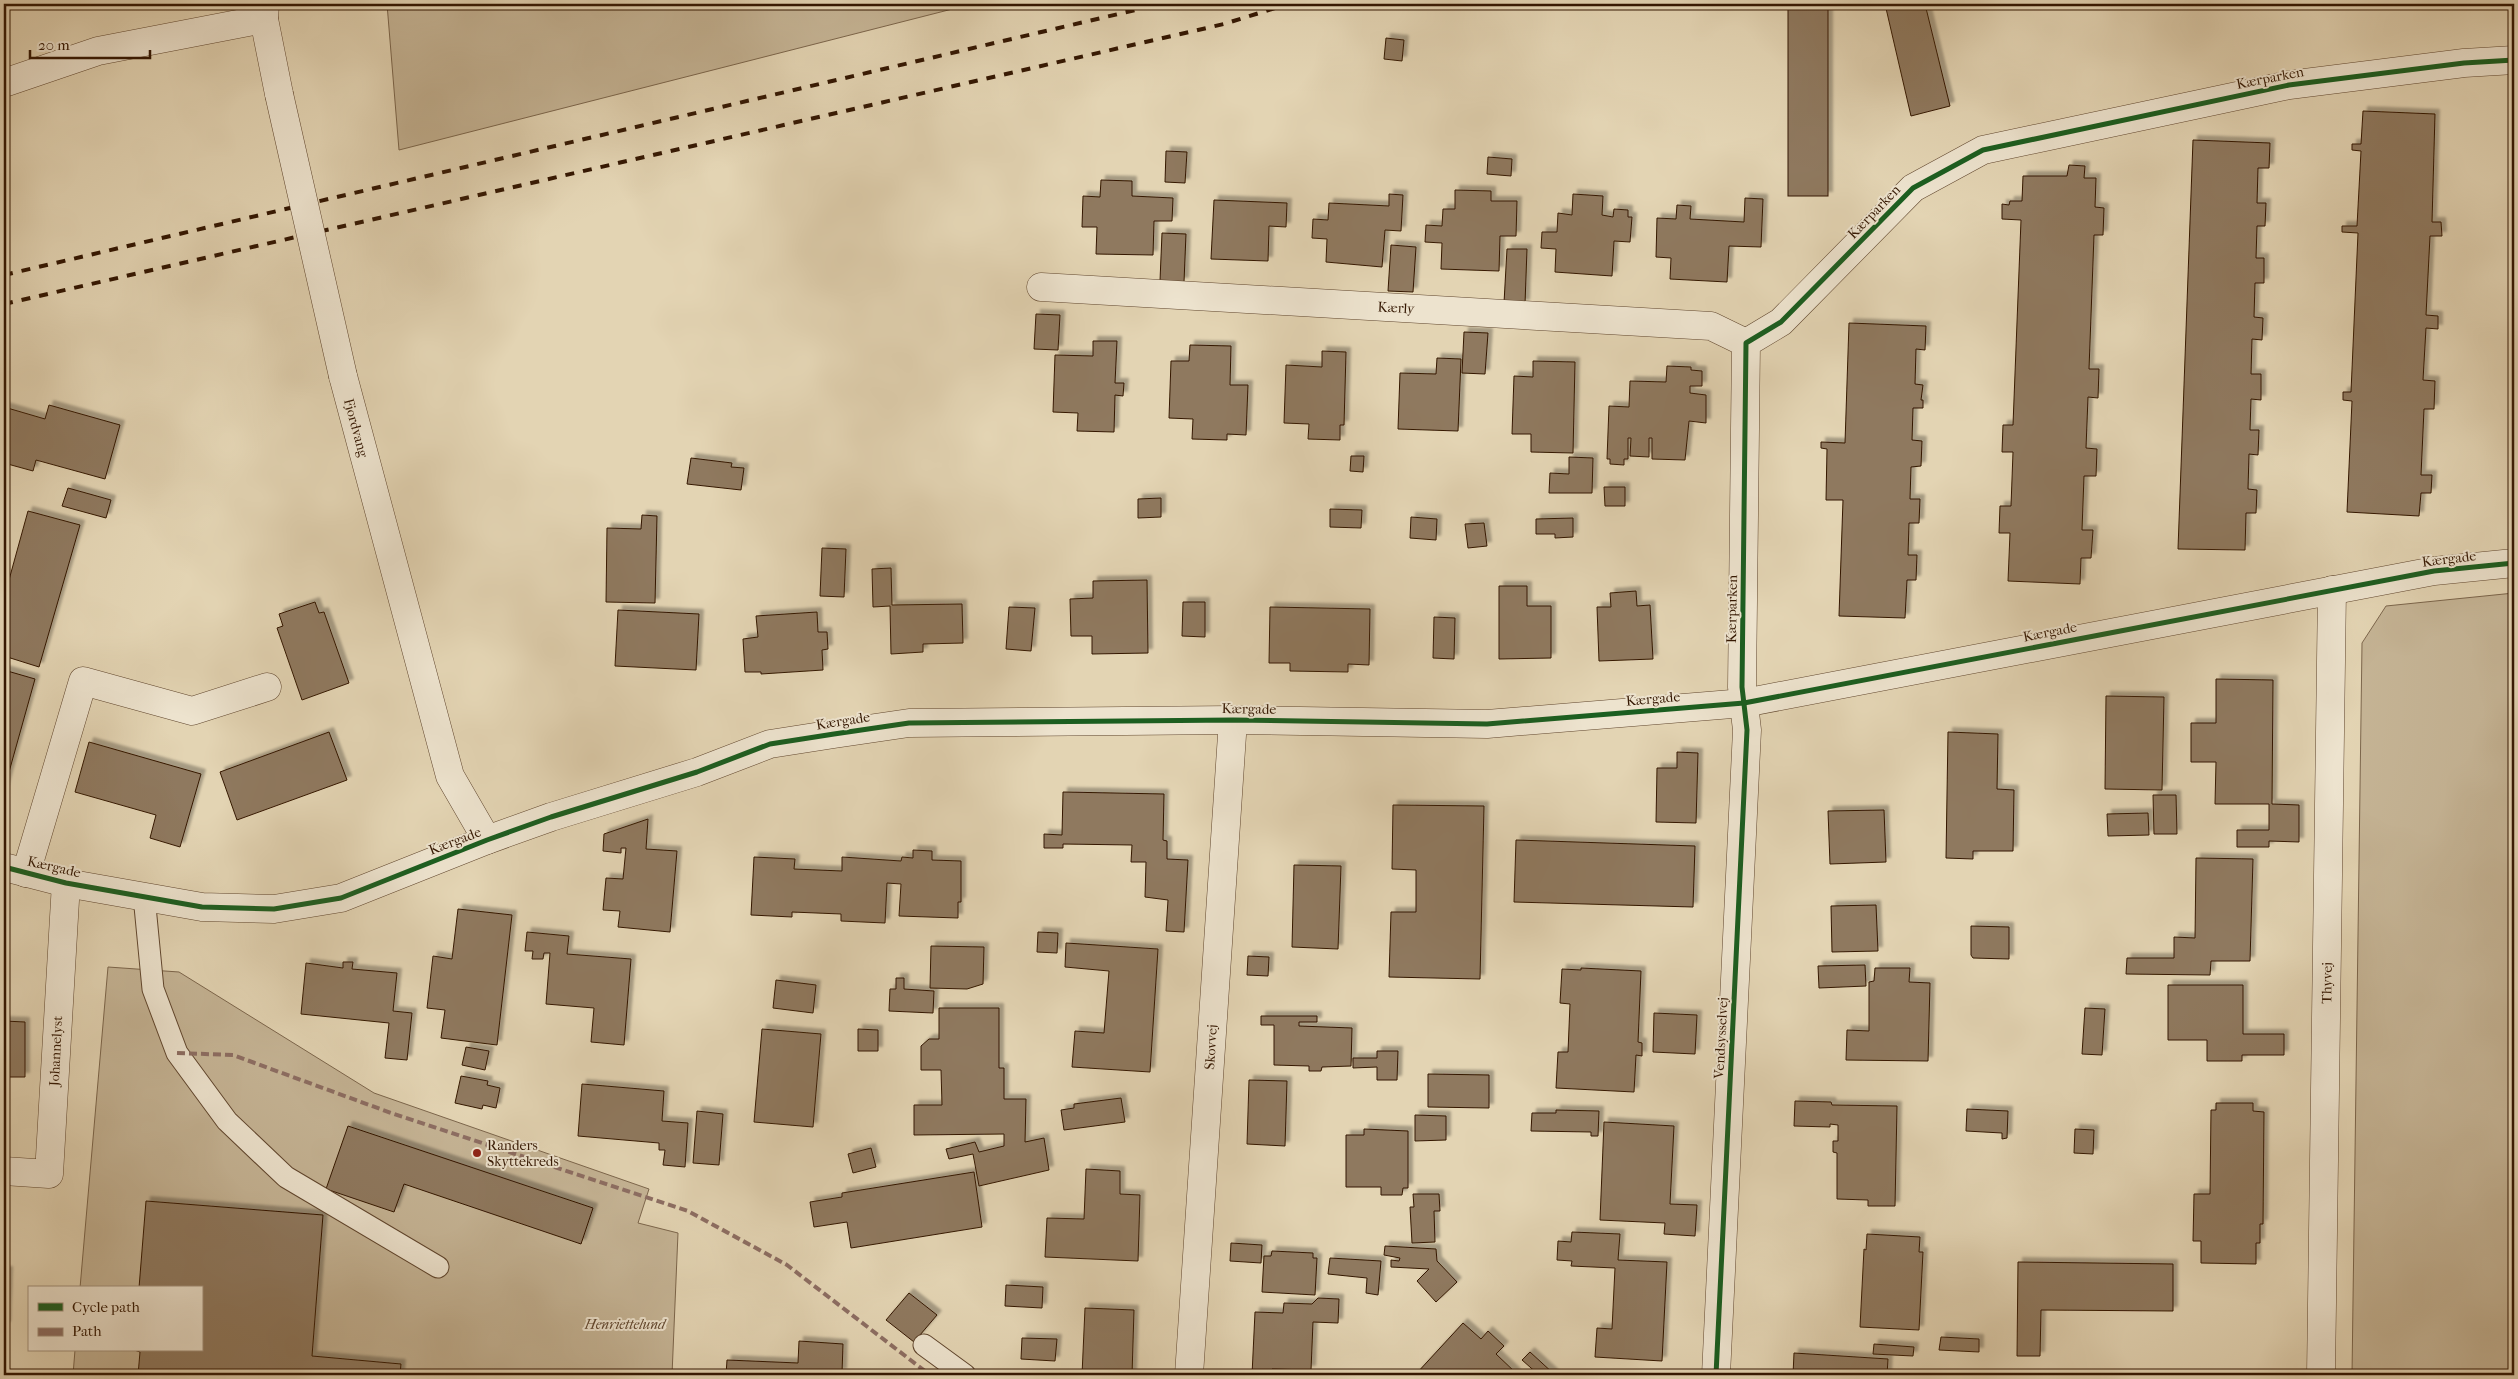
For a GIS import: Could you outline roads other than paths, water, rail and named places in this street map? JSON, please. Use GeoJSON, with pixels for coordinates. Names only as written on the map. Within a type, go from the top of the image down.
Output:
{"type":"FeatureCollection","features":[{"type":"Feature","properties":{"kind":"street"},"geometry":{"type":"LineString","coordinates":[[4,83],[98,51],[264,12]]}},
{"type":"Feature","properties":{"kind":"street","name":"Fjordvang"},"geometry":{"type":"LineString","coordinates":[[264,12],[279,94],[342,376],[450,776],[487,840]]}},
{"type":"Feature","properties":{"kind":"street","name":"Kærparken"},"geometry":{"type":"LineString","coordinates":[[1744,703],[1746,343],[1781,322],[1913,188],[1984,150],[2289,85],[2464,63],[2514,60]]}},
{"type":"Feature","properties":{"kind":"street","name":"Kærly"},"geometry":{"type":"LineString","coordinates":[[1041,287],[1711,326],[1746,343]]}},
{"type":"Feature","properties":{"kind":"street","name":"Kærgade"},"geometry":{"type":"LineString","coordinates":[[267,687],[192,711],[83,681],[15,870],[66,882],[202,907],[274,910],[341,898],[487,840],[551,817],[697,772],[770,744],[834,734],[909,723],[1232,720],[1487,724],[1744,703],[2434,571],[2514,563]]}},
{"type":"Feature","properties":{"kind":"street","name":"Thyvej"},"geometry":{"type":"LineString","coordinates":[[2321,1375],[2332,590]]}},
{"type":"Feature","properties":{"kind":"street","name":"Vendsysselvej"},"geometry":{"type":"LineString","coordinates":[[1716,1375],[1747,730],[1744,703]]}},
{"type":"Feature","properties":{"kind":"street","name":"Skovvej"},"geometry":{"type":"LineString","coordinates":[[1189,1375],[1232,720]]}},
{"type":"Feature","properties":{"kind":"street","name":"Johannelyst"},"geometry":{"type":"LineString","coordinates":[[4,1171],[49,1174],[66,882]]}},
{"type":"Feature","properties":{"kind":"lane"},"geometry":{"type":"LineString","coordinates":[[144,896],[153,989],[178,1053],[227,1121],[286,1177],[438,1267]]}},
{"type":"Feature","properties":{"kind":"lane"},"geometry":{"type":"LineString","coordinates":[[924,1345],[965,1375]]}},
{"type":"Feature","properties":{"kind":"railway"},"geometry":{"type":"LineString","coordinates":[[4,275],[1161,4]]}},
{"type":"Feature","properties":{"kind":"railway"},"geometry":{"type":"LineString","coordinates":[[4,304],[1224,24],[1288,4]]}},
{"type":"Feature","properties":{"kind":"place","name":"Randers Skyttekreds"},"geometry":{"type":"Point","coordinates":[477,1153]}},
{"type":"Feature","properties":{"kind":"park label","name":"Henriettelund"},"geometry":{"type":"Point","coordinates":[625,1324]}}]}
